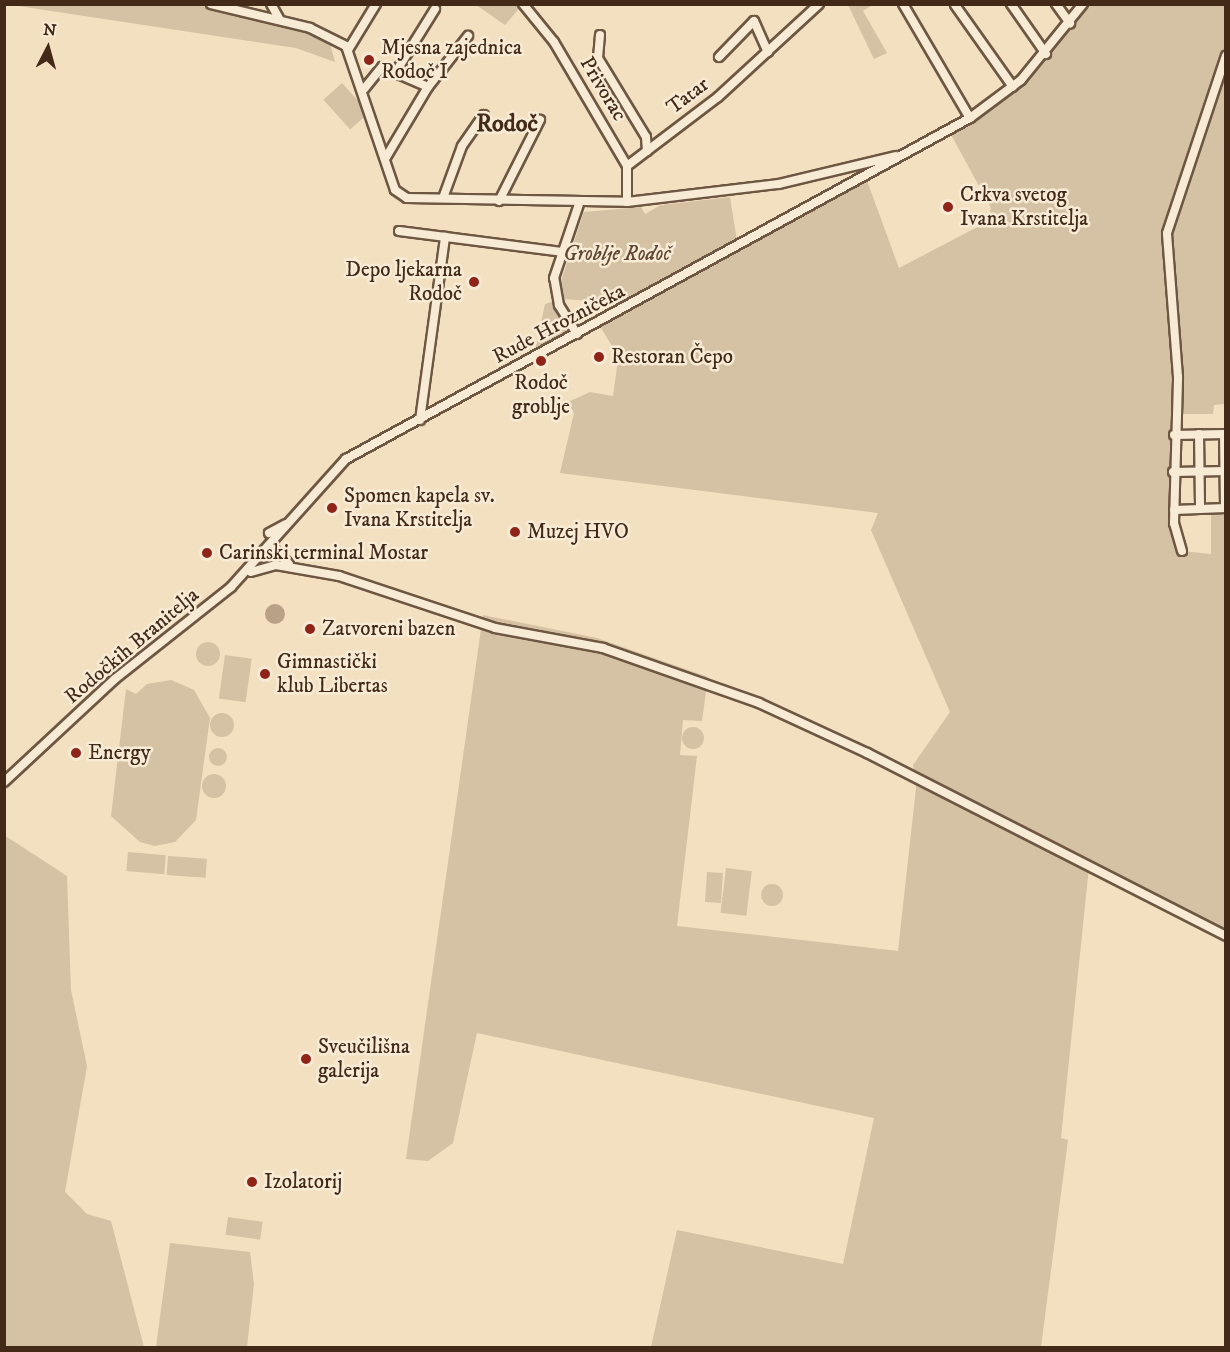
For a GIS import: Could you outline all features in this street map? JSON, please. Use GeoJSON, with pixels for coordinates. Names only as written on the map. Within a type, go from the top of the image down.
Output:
{"type":"FeatureCollection","features":[{"type":"Feature","properties":{"kind":"street"},"geometry":{"type":"LineString","coordinates":[[271,4],[280,20]]}},
{"type":"Feature","properties":{"kind":"street"},"geometry":{"type":"LineString","coordinates":[[348,50],[376,4]]}},
{"type":"Feature","properties":{"kind":"street","name":"Privorac"},"geometry":{"type":"LineString","coordinates":[[523,4],[554,42],[627,166]]}},
{"type":"Feature","properties":{"kind":"street","name":"Tatar"},"geometry":{"type":"LineString","coordinates":[[627,166],[768,52],[819,4]]}},
{"type":"Feature","properties":{"kind":"street"},"geometry":{"type":"LineString","coordinates":[[903,4],[970,118]]}},
{"type":"Feature","properties":{"kind":"street"},"geometry":{"type":"LineString","coordinates":[[1011,4],[1046,54]]}},
{"type":"Feature","properties":{"kind":"street"},"geometry":{"type":"LineString","coordinates":[[1056,4],[1070,23]]}},
{"type":"Feature","properties":{"kind":"street","name":"Rude Hrozničeka"},"geometry":{"type":"LineString","coordinates":[[281,535],[334,468],[970,118],[1013,87],[1046,54],[1083,4]]}},
{"type":"Feature","properties":{"kind":"street"},"geometry":{"type":"LineString","coordinates":[[212,5],[280,20],[329,35],[348,50],[364,89],[398,193],[499,201],[579,204],[627,202],[779,184],[905,154]]}},
{"type":"Feature","properties":{"kind":"street"},"geometry":{"type":"LineString","coordinates":[[955,5],[1013,87]]}},
{"type":"Feature","properties":{"kind":"street"},"geometry":{"type":"LineString","coordinates":[[397,70],[435,9]]}},
{"type":"Feature","properties":{"kind":"street","name":"Tatar"},"geometry":{"type":"LineString","coordinates":[[718,57],[754,21],[768,52]]}},
{"type":"Feature","properties":{"kind":"street"},"geometry":{"type":"LineString","coordinates":[[600,35],[598,58],[646,137],[647,151]]}},
{"type":"Feature","properties":{"kind":"street"},"geometry":{"type":"LineString","coordinates":[[385,159],[428,87],[468,36]]}},
{"type":"Feature","properties":{"kind":"street"},"geometry":{"type":"LineString","coordinates":[[1182,551],[1174,510],[1174,435],[1178,377],[1167,233],[1226,56]]}},
{"type":"Feature","properties":{"kind":"street"},"geometry":{"type":"LineString","coordinates":[[364,89],[378,68],[397,70],[428,87]]}},
{"type":"Feature","properties":{"kind":"street"},"geometry":{"type":"LineString","coordinates":[[443,198],[462,146],[484,115]]}},
{"type":"Feature","properties":{"kind":"street"},"geometry":{"type":"LineString","coordinates":[[499,201],[540,120]]}},
{"type":"Feature","properties":{"kind":"street"},"geometry":{"type":"LineString","coordinates":[[627,166],[627,202]]}},
{"type":"Feature","properties":{"kind":"street"},"geometry":{"type":"LineString","coordinates":[[577,334],[554,292],[579,204]]}},
{"type":"Feature","properties":{"kind":"street"},"geometry":{"type":"LineString","coordinates":[[399,231],[564,252]]}},
{"type":"Feature","properties":{"kind":"street"},"geometry":{"type":"LineString","coordinates":[[420,420],[445,237]]}},
{"type":"Feature","properties":{"kind":"street"},"geometry":{"type":"LineString","coordinates":[[1199,434],[1200,509]]}},
{"type":"Feature","properties":{"kind":"street"},"geometry":{"type":"LineString","coordinates":[[1174,435],[1225,434],[1225,508],[1174,510]]}},
{"type":"Feature","properties":{"kind":"street"},"geometry":{"type":"LineString","coordinates":[[1173,472],[1225,471]]}},
{"type":"Feature","properties":{"kind":"street"},"geometry":{"type":"LineString","coordinates":[[269,533],[294,518]]}},
{"type":"Feature","properties":{"kind":"street","name":"Rodočkih Branitelja"},"geometry":{"type":"LineString","coordinates":[[4,782],[115,679],[235,584],[281,535]]}},
{"type":"Feature","properties":{"kind":"street"},"geometry":{"type":"LineString","coordinates":[[269,550],[276,565]]}},
{"type":"Feature","properties":{"kind":"street"},"geometry":{"type":"LineString","coordinates":[[269,550],[295,567]]}},
{"type":"Feature","properties":{"kind":"street"},"geometry":{"type":"LineString","coordinates":[[235,584],[258,568],[276,565],[295,567],[339,576],[495,628],[603,648],[759,704],[1226,936]]}},
{"type":"Feature","properties":{"kind":"green space"},"geometry":{"type":"Polygon","coordinates":[[[5,4],[208,5],[328,36],[335,62],[296,48],[5,4]]]}},
{"type":"Feature","properties":{"kind":"green space"},"geometry":{"type":"Polygon","coordinates":[[[476,5],[522,5],[505,25],[476,5]]]}},
{"type":"Feature","properties":{"kind":"green space"},"geometry":{"type":"Polygon","coordinates":[[[848,5],[872,5],[863,11],[887,53],[874,59],[848,5]]]}},
{"type":"Feature","properties":{"kind":"green space"},"geometry":{"type":"Polygon","coordinates":[[[1084,5],[1225,5],[1225,404],[1214,405],[1213,414],[1174,414],[1174,510],[1182,551],[1211,554],[1211,509],[1225,508],[1225,936],[1089,867],[1061,1138],[1068,1140],[1041,1347],[651,1347],[677,1230],[843,1264],[874,1118],[477,1033],[453,1143],[428,1161],[406,1159],[483,615],[597,638],[708,677],[702,721],[683,720],[680,755],[697,756],[677,926],[898,951],[916,788],[913,765],[950,712],[871,530],[878,513],[560,473],[574,413],[568,402],[590,392],[613,396],[620,345],[612,346],[598,323],[866,178],[899,268],[987,222],[991,208],[949,131],[1002,98],[1084,5]]]}},
{"type":"Feature","properties":{"kind":"green space"},"geometry":{"type":"Polygon","coordinates":[[[342,83],[369,113],[350,129],[323,100],[342,83]]]}},
{"type":"Feature","properties":{"kind":"green space","name":"Groblje Rodoč"},"geometry":{"type":"Polygon","coordinates":[[[730,197],[737,241],[621,303],[562,299],[558,290],[584,212],[641,207],[645,214],[661,205],[730,197]]]}},
{"type":"Feature","properties":{"kind":"green space"},"geometry":{"type":"Polygon","coordinates":[[[557,300],[577,334],[535,351],[545,304],[557,300]]]}},
{"type":"Feature","properties":{"kind":"green space"},"geometry":{"type":"Polygon","coordinates":[[[208,642],[213,643],[219,649],[219,659],[213,665],[208,666],[203,665],[197,659],[196,654],[197,649],[203,643],[208,642]]]}},
{"type":"Feature","properties":{"kind":"green space"},"geometry":{"type":"Polygon","coordinates":[[[225,655],[252,659],[246,702],[219,699],[225,655]]]}},
{"type":"Feature","properties":{"kind":"green space"},"geometry":{"type":"Polygon","coordinates":[[[171,680],[194,690],[210,718],[196,820],[175,842],[155,846],[140,842],[111,816],[126,689],[136,694],[147,684],[171,680]]]}},
{"type":"Feature","properties":{"kind":"green space"},"geometry":{"type":"Polygon","coordinates":[[[222,713],[227,714],[233,720],[233,730],[227,736],[222,737],[217,736],[211,730],[210,725],[211,720],[217,714],[222,713]]]}},
{"type":"Feature","properties":{"kind":"green space"},"geometry":{"type":"Polygon","coordinates":[[[693,727],[701,730],[704,738],[701,746],[693,749],[685,746],[682,738],[685,730],[693,727]]]}},
{"type":"Feature","properties":{"kind":"green space"},"geometry":{"type":"Polygon","coordinates":[[[214,748],[222,748],[227,753],[225,764],[214,766],[209,761],[209,753],[214,748]]]}},
{"type":"Feature","properties":{"kind":"green space"},"geometry":{"type":"Polygon","coordinates":[[[214,774],[222,778],[226,786],[222,794],[214,798],[206,794],[202,786],[206,778],[214,774]]]}},
{"type":"Feature","properties":{"kind":"green space"},"geometry":{"type":"Polygon","coordinates":[[[4,835],[67,876],[71,990],[87,1066],[65,1192],[87,1214],[111,1221],[144,1347],[5,1347],[4,835]]]}},
{"type":"Feature","properties":{"kind":"green space"},"geometry":{"type":"Polygon","coordinates":[[[128,852],[166,855],[164,874],[126,871],[128,852]]]}},
{"type":"Feature","properties":{"kind":"green space"},"geometry":{"type":"Polygon","coordinates":[[[168,856],[207,859],[206,878],[167,875],[168,856]]]}},
{"type":"Feature","properties":{"kind":"green space"},"geometry":{"type":"Polygon","coordinates":[[[726,868],[752,871],[746,916],[721,913],[726,868]]]}},
{"type":"Feature","properties":{"kind":"green space"},"geometry":{"type":"Polygon","coordinates":[[[707,872],[723,873],[721,903],[705,902],[707,872]]]}},
{"type":"Feature","properties":{"kind":"green space"},"geometry":{"type":"Polygon","coordinates":[[[772,884],[780,887],[783,895],[780,903],[772,906],[764,903],[761,895],[764,887],[772,884]]]}},
{"type":"Feature","properties":{"kind":"green space"},"geometry":{"type":"Polygon","coordinates":[[[228,1217],[263,1222],[260,1240],[225,1235],[228,1217]]]}},
{"type":"Feature","properties":{"kind":"green space"},"geometry":{"type":"Polygon","coordinates":[[[170,1243],[250,1252],[254,1284],[247,1347],[156,1347],[170,1243]]]}},
{"type":"Feature","properties":{"kind":"shaded area"},"geometry":{"type":"Polygon","coordinates":[[[275,604],[282,607],[285,614],[282,621],[275,624],[268,621],[265,614],[268,607],[275,604]]]}},
{"type":"Feature","properties":{"kind":"place","name":"Mjesna zajednica Rodoč I"},"geometry":{"type":"Point","coordinates":[369,60]}},
{"type":"Feature","properties":{"kind":"place","name":"Crkva svetog Ivana Krstitelja"},"geometry":{"type":"Point","coordinates":[948,207]}},
{"type":"Feature","properties":{"kind":"place","name":"Depo ljekarna Rodoč"},"geometry":{"type":"Point","coordinates":[474,282]}},
{"type":"Feature","properties":{"kind":"place","name":"Restoran Čepo"},"geometry":{"type":"Point","coordinates":[599,357]}},
{"type":"Feature","properties":{"kind":"place","name":"Rodoč groblje"},"geometry":{"type":"Point","coordinates":[541,361]}},
{"type":"Feature","properties":{"kind":"place","name":"Spomen kapela sv. Ivana Krstitelja"},"geometry":{"type":"Point","coordinates":[332,508]}},
{"type":"Feature","properties":{"kind":"place","name":"Muzej HVO"},"geometry":{"type":"Point","coordinates":[515,532]}},
{"type":"Feature","properties":{"kind":"place","name":"Carinski terminal Mostar"},"geometry":{"type":"Point","coordinates":[207,553]}},
{"type":"Feature","properties":{"kind":"place","name":"Zatvoreni bazen"},"geometry":{"type":"Point","coordinates":[310,629]}},
{"type":"Feature","properties":{"kind":"place","name":"Gimnastički klub Libertas"},"geometry":{"type":"Point","coordinates":[265,674]}},
{"type":"Feature","properties":{"kind":"place","name":"Energy"},"geometry":{"type":"Point","coordinates":[76,753]}},
{"type":"Feature","properties":{"kind":"place","name":"Sveučilišna galerija"},"geometry":{"type":"Point","coordinates":[306,1059]}},
{"type":"Feature","properties":{"kind":"place","name":"Izolatorij"},"geometry":{"type":"Point","coordinates":[252,1182]}},
{"type":"Feature","properties":{"kind":"district","name":"Rodoč"},"geometry":{"type":"Point","coordinates":[507,125]}}]}
